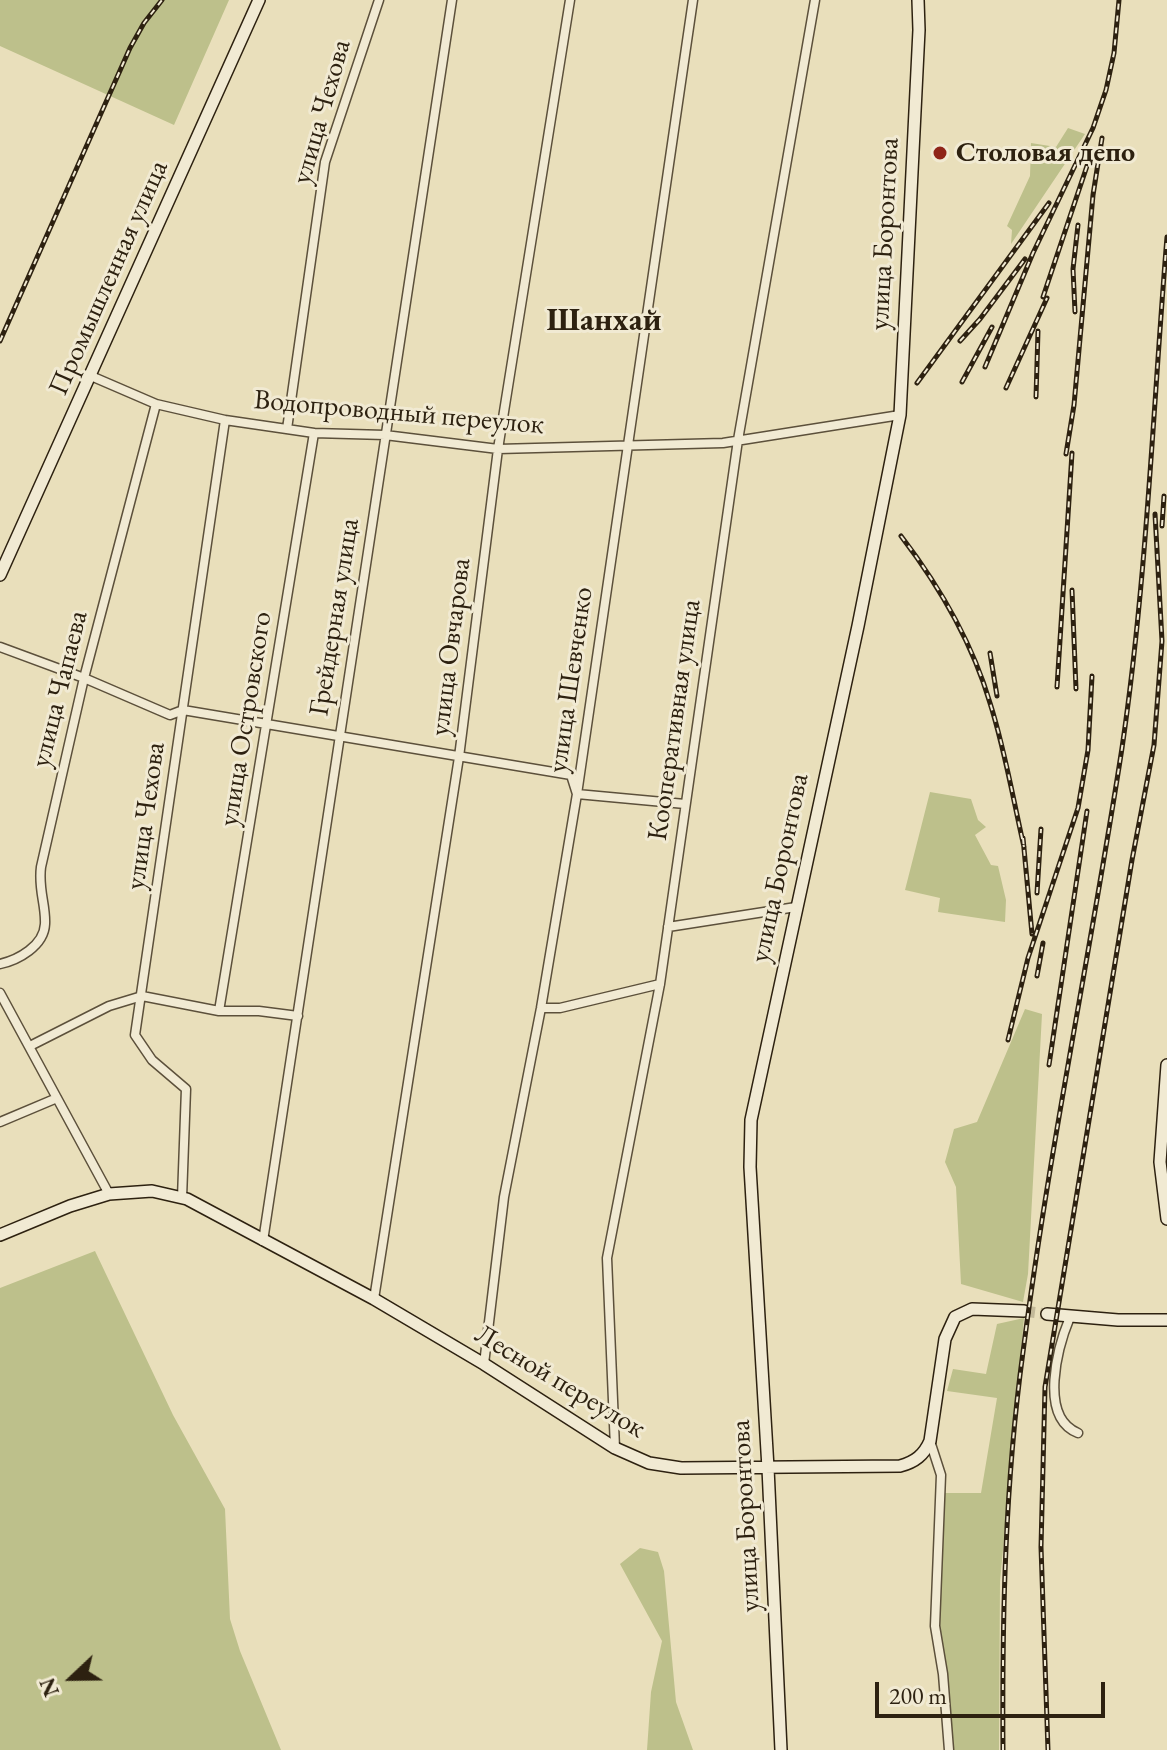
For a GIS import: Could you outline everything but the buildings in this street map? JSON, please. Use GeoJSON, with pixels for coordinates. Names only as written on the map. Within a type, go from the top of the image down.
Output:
{"type":"FeatureCollection","features":[{"type":"Feature","properties":{"kind":"street","name":"Промышленная улица"},"geometry":{"type":"LineString","coordinates":[[0,575],[259,0]]}},
{"type":"Feature","properties":{"kind":"street","name":"улица Чехова"},"geometry":{"type":"LineString","coordinates":[[287,429],[325,162],[379,0]]}},
{"type":"Feature","properties":{"kind":"street","name":"Грейдерная улица"},"geometry":{"type":"LineString","coordinates":[[263,1241],[452,0]]}},
{"type":"Feature","properties":{"kind":"street","name":"улица Овчарова"},"geometry":{"type":"LineString","coordinates":[[374,1299],[459,757],[498,449],[570,0]]}},
{"type":"Feature","properties":{"kind":"street","name":"улица Шевченко"},"geometry":{"type":"LineString","coordinates":[[484,1364],[504,1197],[541,1008],[577,794],[693,0]]}},
{"type":"Feature","properties":{"kind":"street","name":"Кооперативная улица"},"geometry":{"type":"LineString","coordinates":[[615,1448],[607,1258],[660,984],[738,440],[815,0]]}},
{"type":"Feature","properties":{"kind":"street","name":"улица Боронтова"},"geometry":{"type":"LineString","coordinates":[[781,1750],[750,1167],[751,1120],[860,618],[900,415],[918,0]]}},
{"type":"Feature","properties":{"kind":"street","name":"Водопроводный переулок"},"geometry":{"type":"LineString","coordinates":[[91,376],[156,404],[225,420],[314,433],[385,435],[498,449],[723,443],[900,415]]}},
{"type":"Feature","properties":{"kind":"street","name":"улица Чапаева"},"geometry":{"type":"LineString","coordinates":[[0,964],[13,961],[31,949],[41,938],[45,926],[39,885],[41,867],[84,678],[156,404]]}},
{"type":"Feature","properties":{"kind":"street","name":"улица Чехова"},"geometry":{"type":"LineString","coordinates":[[182,1198],[186,1089],[152,1060],[135,1035],[225,420]]}},
{"type":"Feature","properties":{"kind":"street","name":"улица Островского"},"geometry":{"type":"LineString","coordinates":[[219,1011],[314,433]]}},
{"type":"Feature","properties":{"kind":"street"},"geometry":{"type":"LineString","coordinates":[[0,647],[84,678],[170,715],[183,710],[571,775],[577,794],[685,804]]}},
{"type":"Feature","properties":{"kind":"street"},"geometry":{"type":"LineString","coordinates":[[668,927],[796,907]]}},
{"type":"Feature","properties":{"kind":"street"},"geometry":{"type":"LineString","coordinates":[[541,1008],[560,1008],[660,984]]}},
{"type":"Feature","properties":{"kind":"street"},"geometry":{"type":"LineString","coordinates":[[0,993],[109,1194]]}},
{"type":"Feature","properties":{"kind":"street"},"geometry":{"type":"LineString","coordinates":[[30,1046],[109,1006],[142,996],[219,1011],[259,1011],[298,1016]]}},
{"type":"Feature","properties":{"kind":"street"},"geometry":{"type":"LineString","coordinates":[[0,1016],[10,1012]]}},
{"type":"Feature","properties":{"kind":"street"},"geometry":{"type":"LineString","coordinates":[[1167,1065],[1160,1162],[1167,1219]]}},
{"type":"Feature","properties":{"kind":"street"},"geometry":{"type":"LineString","coordinates":[[0,1122],[57,1098]]}},
{"type":"Feature","properties":{"kind":"street","name":"Лесной переулок"},"geometry":{"type":"LineString","coordinates":[[0,1235],[70,1206],[109,1194],[152,1191],[182,1198],[374,1299],[484,1364],[615,1448],[649,1463],[681,1468],[900,1466],[919,1458],[930,1441]]}},
{"type":"Feature","properties":{"kind":"street"},"geometry":{"type":"LineString","coordinates":[[949,1750],[943,1674],[935,1626],[941,1475],[930,1441],[945,1339],[955,1317],[972,1309],[1024,1311]]}},
{"type":"Feature","properties":{"kind":"street"},"geometry":{"type":"LineString","coordinates":[[1047,1314],[1118,1320],[1167,1320]]}},
{"type":"Feature","properties":{"kind":"street"},"geometry":{"type":"LineString","coordinates":[[1070,1317],[1055,1361],[1057,1409],[1062,1421],[1078,1433]]}},
{"type":"Feature","properties":{"kind":"green space"},"geometry":{"type":"Polygon","coordinates":[[[0,0],[229,0],[174,125],[0,46],[0,0]]]}},
{"type":"Feature","properties":{"kind":"green space"},"geometry":{"type":"Polygon","coordinates":[[[1068,128],[1085,134],[1011,244],[1012,230],[1007,226],[1030,176],[1031,143],[1056,147],[1068,128]]]}},
{"type":"Feature","properties":{"kind":"green space"},"geometry":{"type":"Polygon","coordinates":[[[930,792],[971,799],[978,820],[986,827],[975,835],[991,865],[998,866],[1006,900],[1005,922],[938,912],[940,898],[905,890],[930,792]]]}},
{"type":"Feature","properties":{"kind":"green space"},"geometry":{"type":"Polygon","coordinates":[[[1025,1009],[1042,1014],[1028,1274],[1023,1302],[961,1284],[956,1187],[945,1162],[954,1129],[977,1122],[1025,1009]]]}},
{"type":"Feature","properties":{"kind":"green space"},"geometry":{"type":"Polygon","coordinates":[[[95,1251],[173,1415],[225,1509],[230,1619],[281,1750],[0,1750],[0,1288],[95,1251]]]}},
{"type":"Feature","properties":{"kind":"green space"},"geometry":{"type":"Polygon","coordinates":[[[1024,1318],[1000,1582],[999,1750],[949,1750],[935,1626],[939,1493],[981,1493],[997,1398],[947,1391],[953,1369],[986,1374],[997,1324],[1024,1318]]]}},
{"type":"Feature","properties":{"kind":"green space"},"geometry":{"type":"Polygon","coordinates":[[[640,1548],[658,1552],[664,1571],[676,1702],[693,1750],[647,1750],[651,1692],[662,1641],[620,1564],[640,1548]]]}},
{"type":"Feature","properties":{"kind":"tunnel"},"geometry":{"type":"LineString","coordinates":[[1024,1311],[1047,1314]]}},
{"type":"Feature","properties":{"kind":"railway"},"geometry":{"type":"LineString","coordinates":[[0,341],[130,48],[162,0]]}},
{"type":"Feature","properties":{"kind":"railway"},"geometry":{"type":"LineString","coordinates":[[985,367],[1033,253],[1093,128],[1114,53],[1119,0]]}},
{"type":"Feature","properties":{"kind":"railway"},"geometry":{"type":"LineString","coordinates":[[1066,454],[1074,405],[1093,195],[1102,138]]}},
{"type":"Feature","properties":{"kind":"railway"},"geometry":{"type":"LineString","coordinates":[[1043,297],[1089,160]]}},
{"type":"Feature","properties":{"kind":"railway"},"geometry":{"type":"LineString","coordinates":[[917,383],[1049,203]]}},
{"type":"Feature","properties":{"kind":"railway"},"geometry":{"type":"LineString","coordinates":[[1075,312],[1073,269],[1078,225]]}},
{"type":"Feature","properties":{"kind":"railway"},"geometry":{"type":"LineString","coordinates":[[1003,1750],[1006,1551],[1017,1402],[1033,1276],[1131,684],[1144,556],[1167,237]]}},
{"type":"Feature","properties":{"kind":"railway"},"geometry":{"type":"LineString","coordinates":[[960,341],[1025,259]]}},
{"type":"Feature","properties":{"kind":"railway"},"geometry":{"type":"LineString","coordinates":[[1006,388],[1047,298]]}},
{"type":"Feature","properties":{"kind":"railway"},"geometry":{"type":"LineString","coordinates":[[962,382],[992,327]]}},
{"type":"Feature","properties":{"kind":"railway"},"geometry":{"type":"LineString","coordinates":[[1036,397],[1038,331]]}},
{"type":"Feature","properties":{"kind":"railway"},"geometry":{"type":"LineString","coordinates":[[1057,687],[1072,453]]}},
{"type":"Feature","properties":{"kind":"railway"},"geometry":{"type":"LineString","coordinates":[[1162,526],[1164,496]]}},
{"type":"Feature","properties":{"kind":"railway"},"geometry":{"type":"LineString","coordinates":[[1048,1750],[1041,1547],[1045,1387],[1132,860],[1154,745],[1162,641],[1155,514]]}},
{"type":"Feature","properties":{"kind":"railway"},"geometry":{"type":"LineString","coordinates":[[901,536],[942,595],[983,680],[1000,739],[1024,847]]}},
{"type":"Feature","properties":{"kind":"railway"},"geometry":{"type":"LineString","coordinates":[[1072,590],[1076,689]]}},
{"type":"Feature","properties":{"kind":"railway"},"geometry":{"type":"LineString","coordinates":[[990,653],[997,696]]}},
{"type":"Feature","properties":{"kind":"railway"},"geometry":{"type":"LineString","coordinates":[[1008,1040],[1028,958],[1078,808],[1088,750],[1092,676]]}},
{"type":"Feature","properties":{"kind":"railway"},"geometry":{"type":"LineString","coordinates":[[1049,1065],[1087,811]]}},
{"type":"Feature","properties":{"kind":"railway"},"geometry":{"type":"LineString","coordinates":[[1037,893],[1041,829]]}},
{"type":"Feature","properties":{"kind":"railway"},"geometry":{"type":"LineString","coordinates":[[1023,838],[1032,934]]}},
{"type":"Feature","properties":{"kind":"railway"},"geometry":{"type":"LineString","coordinates":[[1037,976],[1043,943]]}},
{"type":"Feature","properties":{"kind":"place","name":"Столовая депо"},"geometry":{"type":"Point","coordinates":[940,153]}},
{"type":"Feature","properties":{"kind":"district","name":"Шанхай"},"geometry":{"type":"Point","coordinates":[604,321]}}]}
